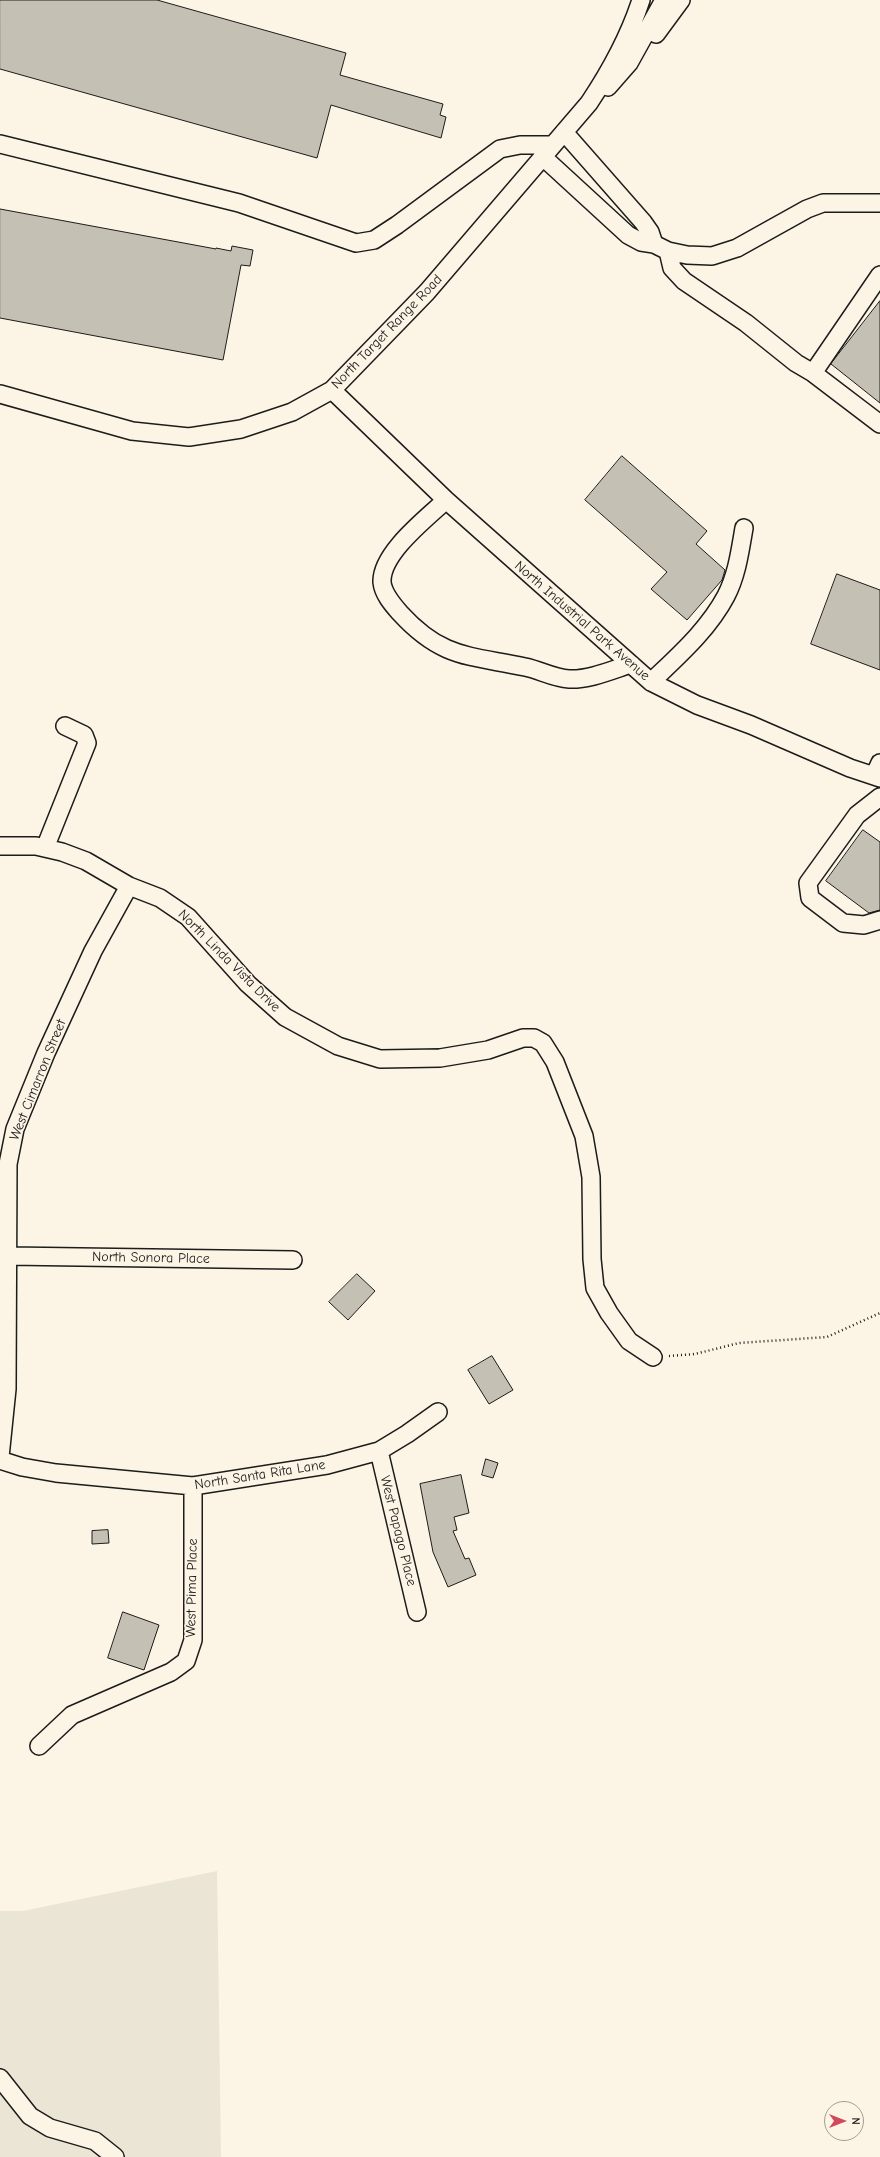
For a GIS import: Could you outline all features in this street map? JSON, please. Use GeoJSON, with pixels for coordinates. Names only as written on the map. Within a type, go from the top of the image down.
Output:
{"type":"FeatureCollection","features":[{"type":"Feature","properties":{"kind":"street","name":"North Target Range Road"},"geometry":{"type":"LineString","coordinates":[[0,394],[132,431],[189,437],[241,429],[292,412],[332,390],[428,292],[589,103],[604,80],[631,30],[641,0]]}},
{"type":"Feature","properties":{"kind":"street","name":"North Target Range Road"},"geometry":{"type":"LineString","coordinates":[[589,103],[605,90],[629,63],[664,0]]}},
{"type":"Feature","properties":{"kind":"street"},"geometry":{"type":"LineString","coordinates":[[629,63],[643,51],[682,0]]}},
{"type":"Feature","properties":{"kind":"street"},"geometry":{"type":"LineString","coordinates":[[564,132],[643,222],[661,248],[672,268],[684,281],[746,323],[796,363],[813,373],[880,424]]}},
{"type":"Feature","properties":{"kind":"street"},"geometry":{"type":"LineString","coordinates":[[0,144],[239,203],[356,243],[374,240],[397,226],[500,149],[520,145],[548,151],[628,236],[641,242],[687,255],[712,256],[737,248],[807,209],[823,203],[880,203]]}},
{"type":"Feature","properties":{"kind":"street"},"geometry":{"type":"LineString","coordinates":[[813,373],[880,275]]}},
{"type":"Feature","properties":{"kind":"street","name":"North Industrial Park Avenue"},"geometry":{"type":"LineString","coordinates":[[332,390],[446,500],[651,682],[697,705],[878,773]]}},
{"type":"Feature","properties":{"kind":"street"},"geometry":{"type":"LineString","coordinates":[[446,500],[408,535],[387,564],[382,582],[389,601],[413,627],[438,646],[460,655],[527,668],[552,676],[570,679],[588,677],[631,664]]}},
{"type":"Feature","properties":{"kind":"street"},"geometry":{"type":"LineString","coordinates":[[651,682],[700,634],[726,596],[736,569],[744,528]]}},
{"type":"Feature","properties":{"kind":"street"},"geometry":{"type":"LineString","coordinates":[[44,848],[87,743],[84,735],[65,726]]}},
{"type":"Feature","properties":{"kind":"street"},"geometry":{"type":"LineString","coordinates":[[880,797],[857,815],[810,879],[807,888],[810,898],[843,923],[864,925],[880,920]]}},
{"type":"Feature","properties":{"kind":"street","name":"North Linda Vista Drive"},"geometry":{"type":"LineString","coordinates":[[0,846],[44,848],[62,852],[86,861],[129,886],[160,898],[188,917],[248,984],[285,1017],[338,1046],[380,1059],[440,1058],[488,1050],[523,1038],[534,1038],[543,1043],[555,1062],[584,1136],[591,1177],[592,1259],[595,1288],[609,1313],[629,1341],[653,1356]]}},
{"type":"Feature","properties":{"kind":"street","name":"West Cimarron Street"},"geometry":{"type":"LineString","coordinates":[[0,1458],[7,1389],[9,1256],[8,1164],[15,1129],[46,1053],[90,958],[129,886]]}},
{"type":"Feature","properties":{"kind":"street","name":"North Sonora Place"},"geometry":{"type":"LineString","coordinates":[[9,1256],[292,1260]]}},
{"type":"Feature","properties":{"kind":"street","name":"North Santa Rita Lane"},"geometry":{"type":"LineString","coordinates":[[0,1458],[22,1467],[56,1473],[193,1486],[327,1465],[379,1451],[408,1434],[438,1412]]}},
{"type":"Feature","properties":{"kind":"street","name":"West Papago Place"},"geometry":{"type":"LineString","coordinates":[[379,1451],[418,1612]]}},
{"type":"Feature","properties":{"kind":"street","name":"West Pima Place"},"geometry":{"type":"LineString","coordinates":[[39,1746],[72,1715],[170,1672],[186,1661],[193,1640],[193,1486]]}},
{"type":"Feature","properties":{"kind":"street"},"geometry":{"type":"LineString","coordinates":[[0,2078],[30,2116],[50,2128],[95,2140],[115,2157]]}},
{"type":"Feature","properties":{"kind":"path"},"geometry":{"type":"LineString","coordinates":[[653,1356],[695,1354],[739,1343],[827,1337],[880,1313]]}},
{"type":"Feature","properties":{"kind":"shaded area"},"geometry":{"type":"Polygon","coordinates":[[[217,1871],[221,2157],[0,2157],[0,1911],[23,1911],[217,1871]]]}},
{"type":"Feature","properties":{"kind":"building"},"geometry":{"type":"Polygon","coordinates":[[[0,0],[157,0],[346,53],[340,75],[443,104],[440,115],[446,117],[441,138],[331,105],[317,158],[0,69],[0,0]]]}},
{"type":"Feature","properties":{"kind":"building"},"geometry":{"type":"Polygon","coordinates":[[[0,209],[216,249],[231,251],[232,246],[253,250],[250,266],[241,265],[223,360],[0,318],[0,209]]]}},
{"type":"Feature","properties":{"kind":"building"},"geometry":{"type":"Polygon","coordinates":[[[880,301],[880,403],[831,364],[880,301]]]}},
{"type":"Feature","properties":{"kind":"building"},"geometry":{"type":"Polygon","coordinates":[[[622,456],[707,531],[696,544],[725,570],[722,580],[687,620],[651,589],[667,572],[585,500],[622,456]]]}},
{"type":"Feature","properties":{"kind":"building"},"geometry":{"type":"Polygon","coordinates":[[[837,574],[880,590],[880,670],[811,644],[837,574]]]}},
{"type":"Feature","properties":{"kind":"building"},"geometry":{"type":"Polygon","coordinates":[[[863,830],[880,842],[880,910],[869,913],[826,881],[863,830]]]}},
{"type":"Feature","properties":{"kind":"building"},"geometry":{"type":"Polygon","coordinates":[[[357,1274],[375,1291],[348,1320],[329,1302],[357,1274]]]}},
{"type":"Feature","properties":{"kind":"building"},"geometry":{"type":"Polygon","coordinates":[[[492,1356],[513,1390],[489,1404],[468,1370],[492,1356]]]}},
{"type":"Feature","properties":{"kind":"building"},"geometry":{"type":"Polygon","coordinates":[[[486,1459],[498,1463],[493,1478],[482,1475],[486,1459]]]}},
{"type":"Feature","properties":{"kind":"building"},"geometry":{"type":"Polygon","coordinates":[[[461,1475],[469,1513],[454,1517],[457,1530],[453,1531],[465,1559],[469,1558],[476,1575],[448,1587],[433,1552],[420,1484],[461,1475]]]}},
{"type":"Feature","properties":{"kind":"building"},"geometry":{"type":"Polygon","coordinates":[[[108,1530],[109,1543],[92,1544],[92,1531],[108,1530]]]}},
{"type":"Feature","properties":{"kind":"building"},"geometry":{"type":"Polygon","coordinates":[[[123,1612],[159,1625],[144,1670],[108,1658],[123,1612]]]}}]}
